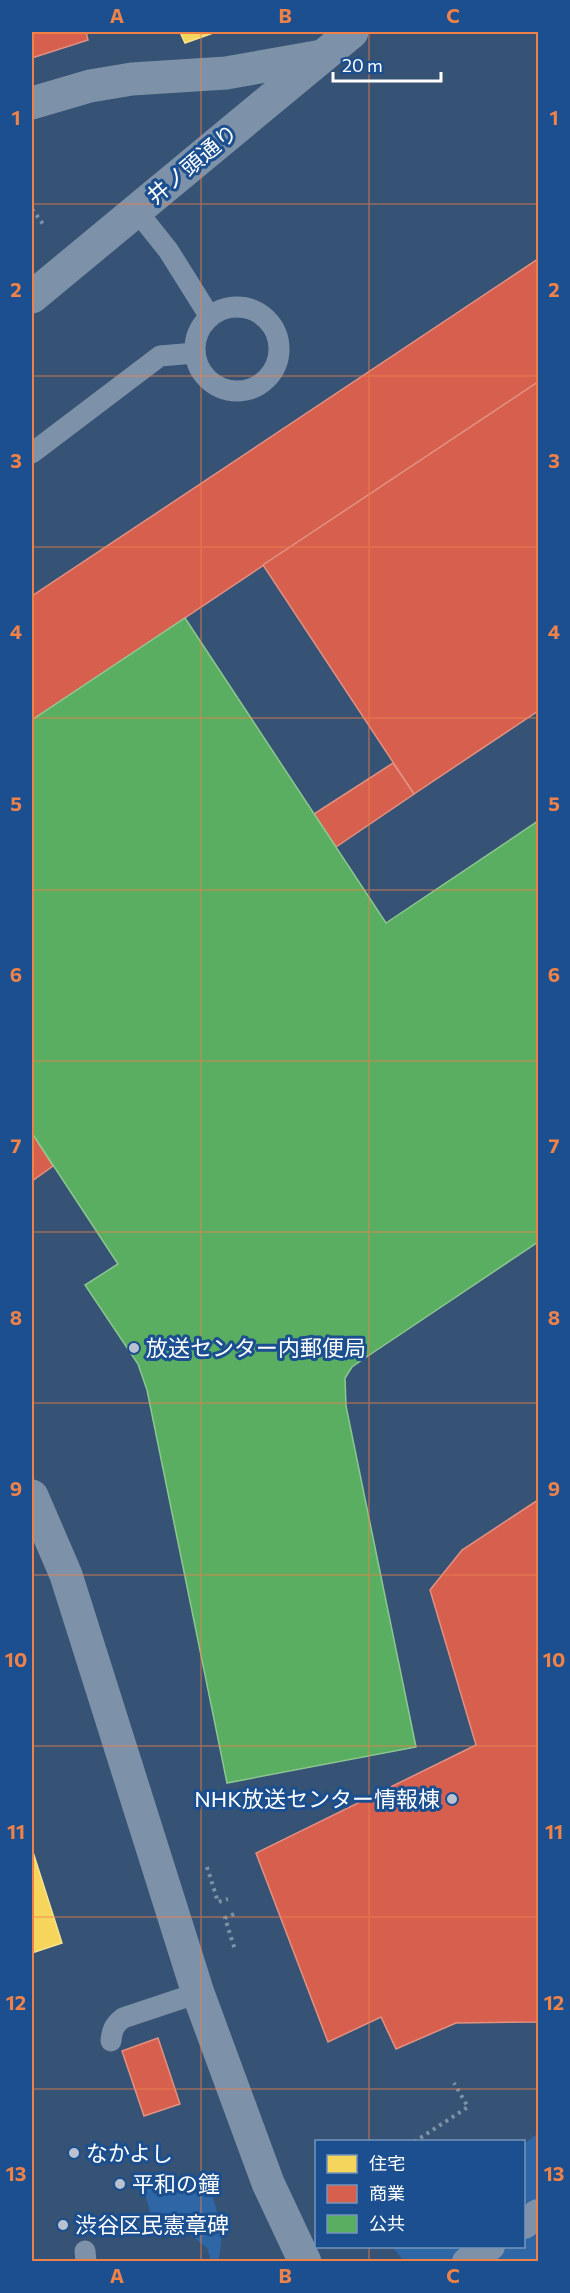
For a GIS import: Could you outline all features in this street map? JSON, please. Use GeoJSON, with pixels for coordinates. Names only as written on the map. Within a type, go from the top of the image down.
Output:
{"type":"FeatureCollection","features":[{"type":"Feature","properties":{"kind":"street","name":"井ノ頭通り"},"geometry":{"type":"LineString","coordinates":[[32,297],[351,32]]}},
{"type":"Feature","properties":{"kind":"street"},"geometry":{"type":"LineString","coordinates":[[32,103],[90,86],[132,79],[226,73],[322,56]]}},
{"type":"Feature","properties":{"kind":"street"},"geometry":{"type":"LineString","coordinates":[[32,1496],[66,1575],[198,1993],[268,2183],[305,2262]]}},
{"type":"Feature","properties":{"kind":"street"},"geometry":{"type":"LineString","coordinates":[[525,2223],[538,2214]]}},
{"type":"Feature","properties":{"kind":"street"},"geometry":{"type":"LineString","coordinates":[[467,2262],[488,2248]]}},
{"type":"Feature","properties":{"kind":"lane"},"geometry":{"type":"LineString","coordinates":[[136,210],[168,250],[210,317]]}},
{"type":"Feature","properties":{"kind":"lane"},"geometry":{"type":"LineString","coordinates":[[236,307],[249,309],[262,315],[271,325],[277,338],[279,352],[268,377],[257,386],[244,391],[230,391],[217,387],[198,367],[195,353],[196,340],[201,327],[210,317],[222,310],[236,307]]}},
{"type":"Feature","properties":{"kind":"lane"},"geometry":{"type":"LineString","coordinates":[[32,453],[160,356],[195,353]]}},
{"type":"Feature","properties":{"kind":"lane"},"geometry":{"type":"LineString","coordinates":[[111,2041],[112,2030],[123,2018],[198,1993]]}},
{"type":"Feature","properties":{"kind":"path"},"geometry":{"type":"LineString","coordinates":[[32,209],[43,224]]}},
{"type":"Feature","properties":{"kind":"path"},"geometry":{"type":"LineString","coordinates":[[207,1867],[218,1902],[228,1899]]}},
{"type":"Feature","properties":{"kind":"path"},"geometry":{"type":"LineString","coordinates":[[234,1914],[225,1918],[235,1950]]}},
{"type":"Feature","properties":{"kind":"path"},"geometry":{"type":"LineString","coordinates":[[417,2140],[468,2107],[454,2083]]}},
{"type":"Feature","properties":{"kind":"shaded area"},"geometry":{"type":"Polygon","coordinates":[[[538,2133],[538,2261],[404,2261],[393,2248],[525,2248],[525,2143],[538,2133]]]}},
{"type":"Feature","properties":{"kind":"shaded area"},"geometry":{"type":"Polygon","coordinates":[[[207,2179],[221,2230],[218,2261],[211,2261],[207,2248],[188,2233],[171,2229],[156,2235],[143,2186],[169,2189],[207,2179]]]}},
{"type":"Feature","properties":{"kind":"building: 住宅"},"geometry":{"type":"Polygon","coordinates":[[[180,32],[216,32],[185,43],[180,32]]]}},
{"type":"Feature","properties":{"kind":"building: 住宅"},"geometry":{"type":"Polygon","coordinates":[[[32,1849],[62,1943],[32,1953],[32,1849]]]}},
{"type":"Feature","properties":{"kind":"building: 商業"},"geometry":{"type":"Polygon","coordinates":[[[32,32],[86,32],[88,40],[32,58],[32,32]]]}},
{"type":"Feature","properties":{"kind":"building: 商業"},"geometry":{"type":"Polygon","coordinates":[[[538,259],[538,382],[32,720],[32,596],[538,259]]]}},
{"type":"Feature","properties":{"kind":"building: 商業"},"geometry":{"type":"Polygon","coordinates":[[[538,382],[538,711],[414,794],[263,565],[538,382]]]}},
{"type":"Feature","properties":{"kind":"building: 商業"},"geometry":{"type":"Polygon","coordinates":[[[393,763],[414,794],[336,847],[314,814],[393,763]]]}},
{"type":"Feature","properties":{"kind":"building: 商業"},"geometry":{"type":"Polygon","coordinates":[[[32,1133],[53,1166],[32,1181],[32,1133]]]}},
{"type":"Feature","properties":{"kind":"building: 商業","name":"NHK放送センター情報棟"},"geometry":{"type":"Polygon","coordinates":[[[538,1500],[538,2022],[456,2023],[396,2049],[381,2017],[328,2042],[256,1853],[476,1745],[430,1590],[462,1550],[538,1500]]]}},
{"type":"Feature","properties":{"kind":"building: 商業"},"geometry":{"type":"Polygon","coordinates":[[[158,2038],[180,2104],[144,2116],[122,2051],[158,2038]]]}},
{"type":"Feature","properties":{"kind":"building: 公共"},"geometry":{"type":"Polygon","coordinates":[[[185,618],[386,923],[538,821],[538,1242],[352,1367],[345,1378],[346,1406],[416,1747],[227,1783],[147,1390],[138,1364],[85,1285],[118,1264],[32,1133],[32,720],[185,618]]]}},
{"type":"Feature","properties":{"kind":"place","name":"放送センター内郵便局"},"geometry":{"type":"Point","coordinates":[134,1348]}},
{"type":"Feature","properties":{"kind":"place","name":"NHK放送センター情報棟"},"geometry":{"type":"Point","coordinates":[452,1799]}},
{"type":"Feature","properties":{"kind":"place","name":"なかよし"},"geometry":{"type":"Point","coordinates":[74,2153]}},
{"type":"Feature","properties":{"kind":"place","name":"平和の鐘"},"geometry":{"type":"Point","coordinates":[120,2184]}},
{"type":"Feature","properties":{"kind":"place","name":"渋谷区民憲章碑"},"geometry":{"type":"Point","coordinates":[63,2225]}}]}
